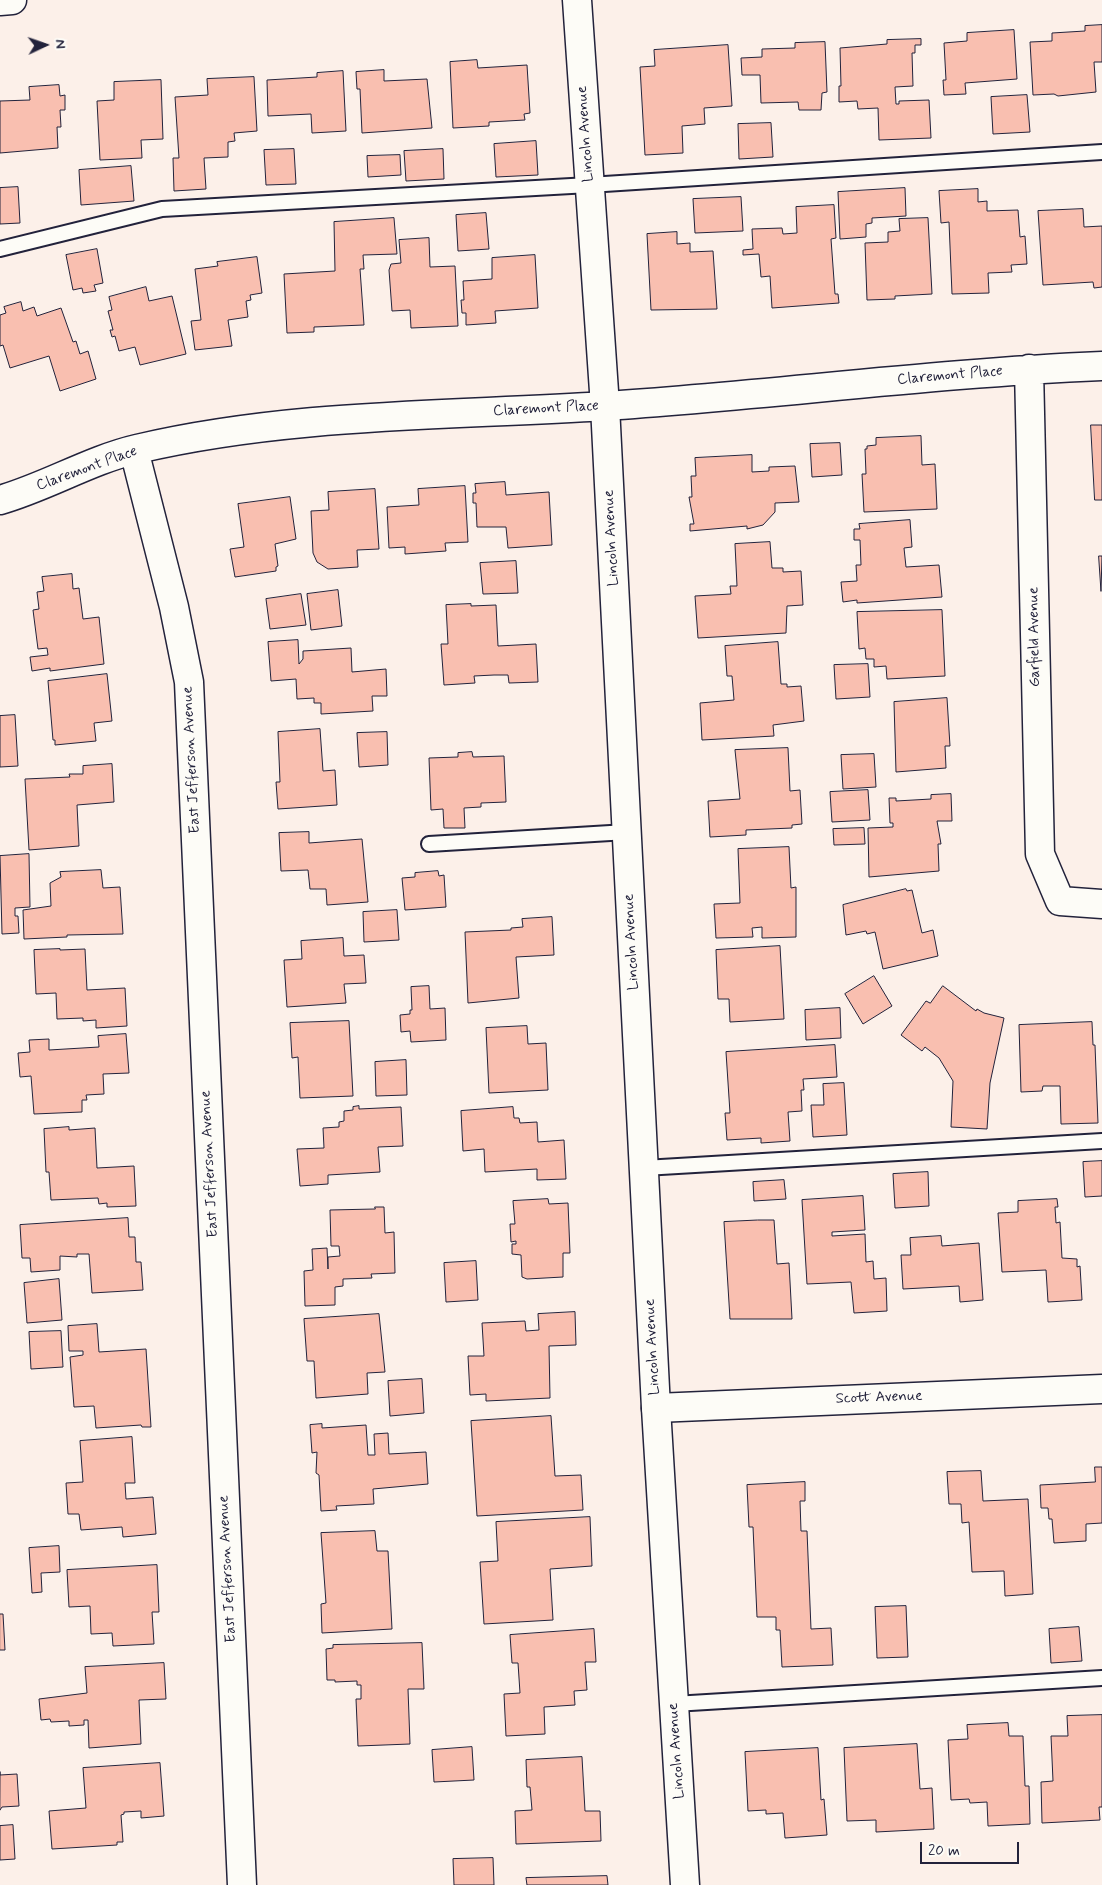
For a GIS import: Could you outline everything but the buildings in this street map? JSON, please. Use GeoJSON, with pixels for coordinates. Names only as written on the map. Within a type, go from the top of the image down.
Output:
{"type":"FeatureCollection","features":[{"type":"Feature","properties":{"kind":"street"},"geometry":{"type":"LineString","coordinates":[[0,1],[12,0]]}},
{"type":"Feature","properties":{"kind":"street","name":"Lincoln Avenue"},"geometry":{"type":"LineString","coordinates":[[577,0],[605,406],[656,1408],[685,1885]]}},
{"type":"Feature","properties":{"kind":"street","name":"Claremont Place"},"geometry":{"type":"LineString","coordinates":[[0,500],[134,450],[234,430],[438,414],[605,406],[1029,369],[1102,366]]}},
{"type":"Feature","properties":{"kind":"street","name":"Garfield Avenue"},"geometry":{"type":"LineString","coordinates":[[1029,369],[1040,854],[1060,901],[1102,904]]}},
{"type":"Feature","properties":{"kind":"street","name":"East Jefferson Avenue"},"geometry":{"type":"LineString","coordinates":[[134,450],[174,607],[188,682],[242,1885]]}},
{"type":"Feature","properties":{"kind":"street","name":"Scott Avenue"},"geometry":{"type":"LineString","coordinates":[[656,1408],[1102,1389]]}},
{"type":"Feature","properties":{"kind":"lane"},"geometry":{"type":"LineString","coordinates":[[0,249],[162,209],[589,185],[1102,152]]}},
{"type":"Feature","properties":{"kind":"lane"},"geometry":{"type":"LineString","coordinates":[[429,844],[627,832]]}},
{"type":"Feature","properties":{"kind":"lane"},"geometry":{"type":"LineString","coordinates":[[644,1168],[1102,1141]]}},
{"type":"Feature","properties":{"kind":"lane"},"geometry":{"type":"LineString","coordinates":[[674,1704],[1102,1678]]}}]}
